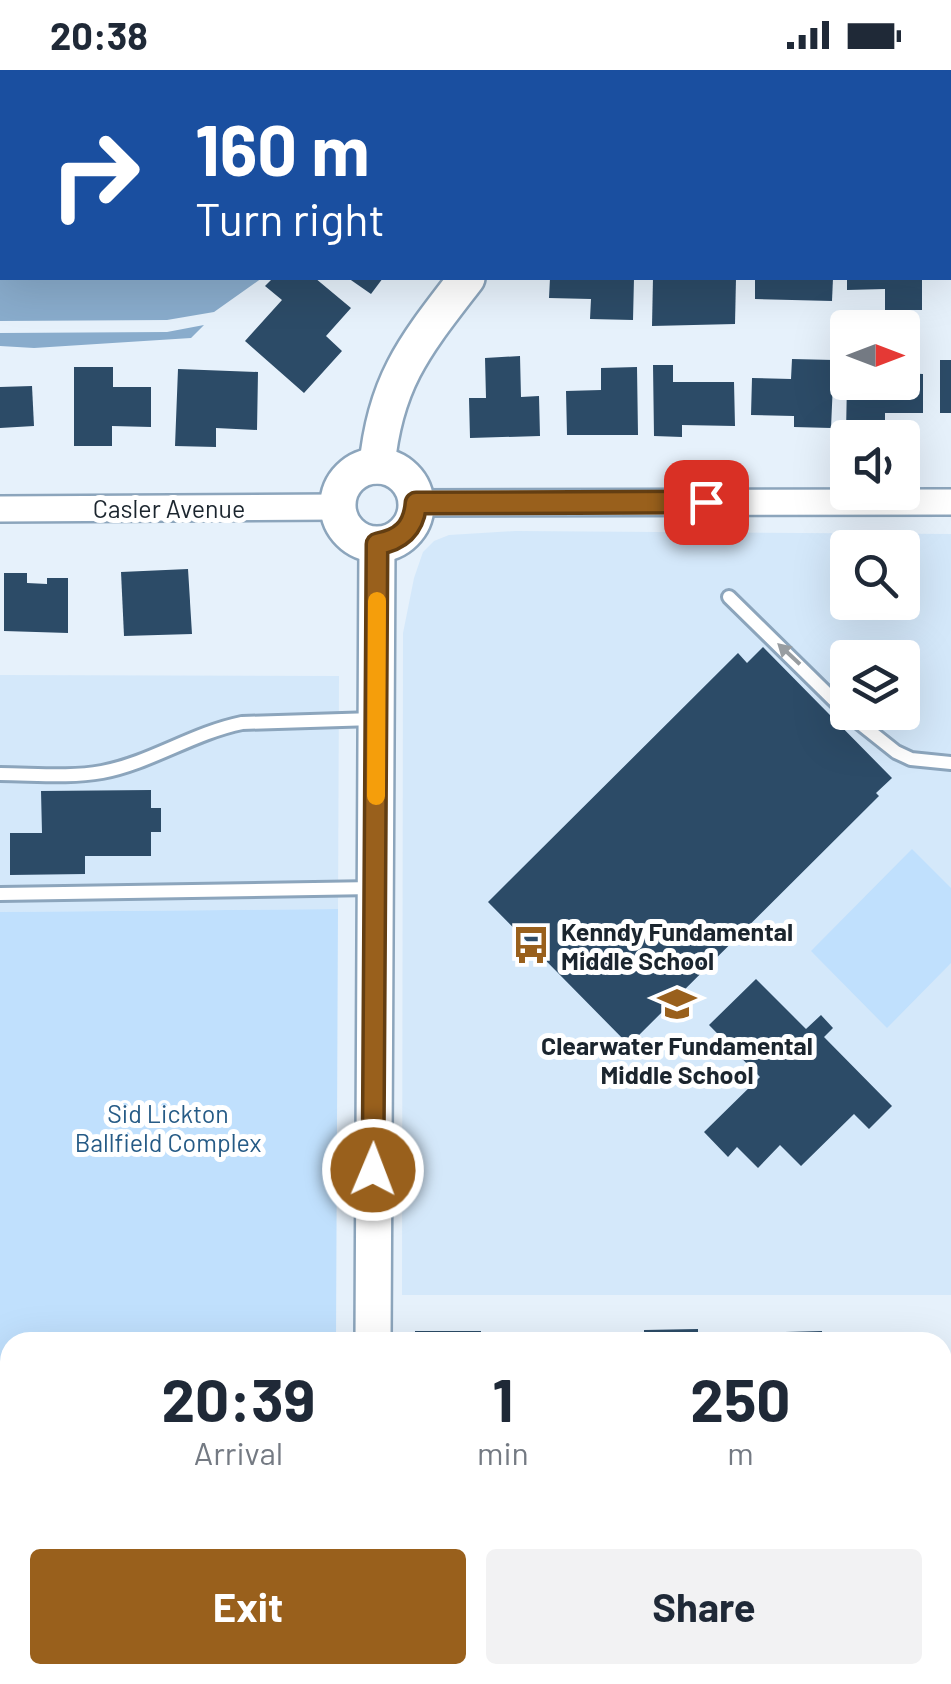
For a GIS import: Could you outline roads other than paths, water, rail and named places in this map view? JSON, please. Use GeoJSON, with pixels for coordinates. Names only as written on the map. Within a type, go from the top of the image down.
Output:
{"type":"FeatureCollection","features":[{"type":"Feature","properties":{"kind":"street"},"geometry":{"type":"LineString","coordinates":[[377,466],[381,424],[392,390],[407,359],[466,280]]}},
{"type":"Feature","properties":{"kind":"street"},"geometry":{"type":"LineString","coordinates":[[377,466],[400,473],[408,481],[416,503],[415,516],[401,536],[377,544],[355,538],[346,529],[338,507],[345,483],[354,474],[377,466]]}},
{"type":"Feature","properties":{"kind":"street"},"geometry":{"type":"LineString","coordinates":[[416,503],[951,502]]}},
{"type":"Feature","properties":{"kind":"street","name":"Casler Avenue"},"geometry":{"type":"LineString","coordinates":[[0,509],[338,507]]}},
{"type":"Feature","properties":{"kind":"street"},"geometry":{"type":"LineString","coordinates":[[373,1332],[377,544]]}},
{"type":"Feature","properties":{"kind":"lane"},"geometry":{"type":"LineString","coordinates":[[729,597],[847,712],[896,752],[910,759],[951,763]]}},
{"type":"Feature","properties":{"kind":"lane"},"geometry":{"type":"LineString","coordinates":[[0,774],[106,772],[242,723],[377,719]]}},
{"type":"Feature","properties":{"kind":"lane"},"geometry":{"type":"LineString","coordinates":[[0,894],[376,888]]}},
{"type":"Feature","properties":{"kind":"place","name":"Kenndy Fundamental Middle School"},"geometry":{"type":"Point","coordinates":[531,945]}},
{"type":"Feature","properties":{"kind":"place","name":"Clearwater Fundamental Middle School"},"geometry":{"type":"Point","coordinates":[677,1004]}},
{"type":"Feature","properties":{"kind":"park label","name":"Sid Lickton Ballfield Complex"},"geometry":{"type":"Point","coordinates":[168,1128]}}]}
